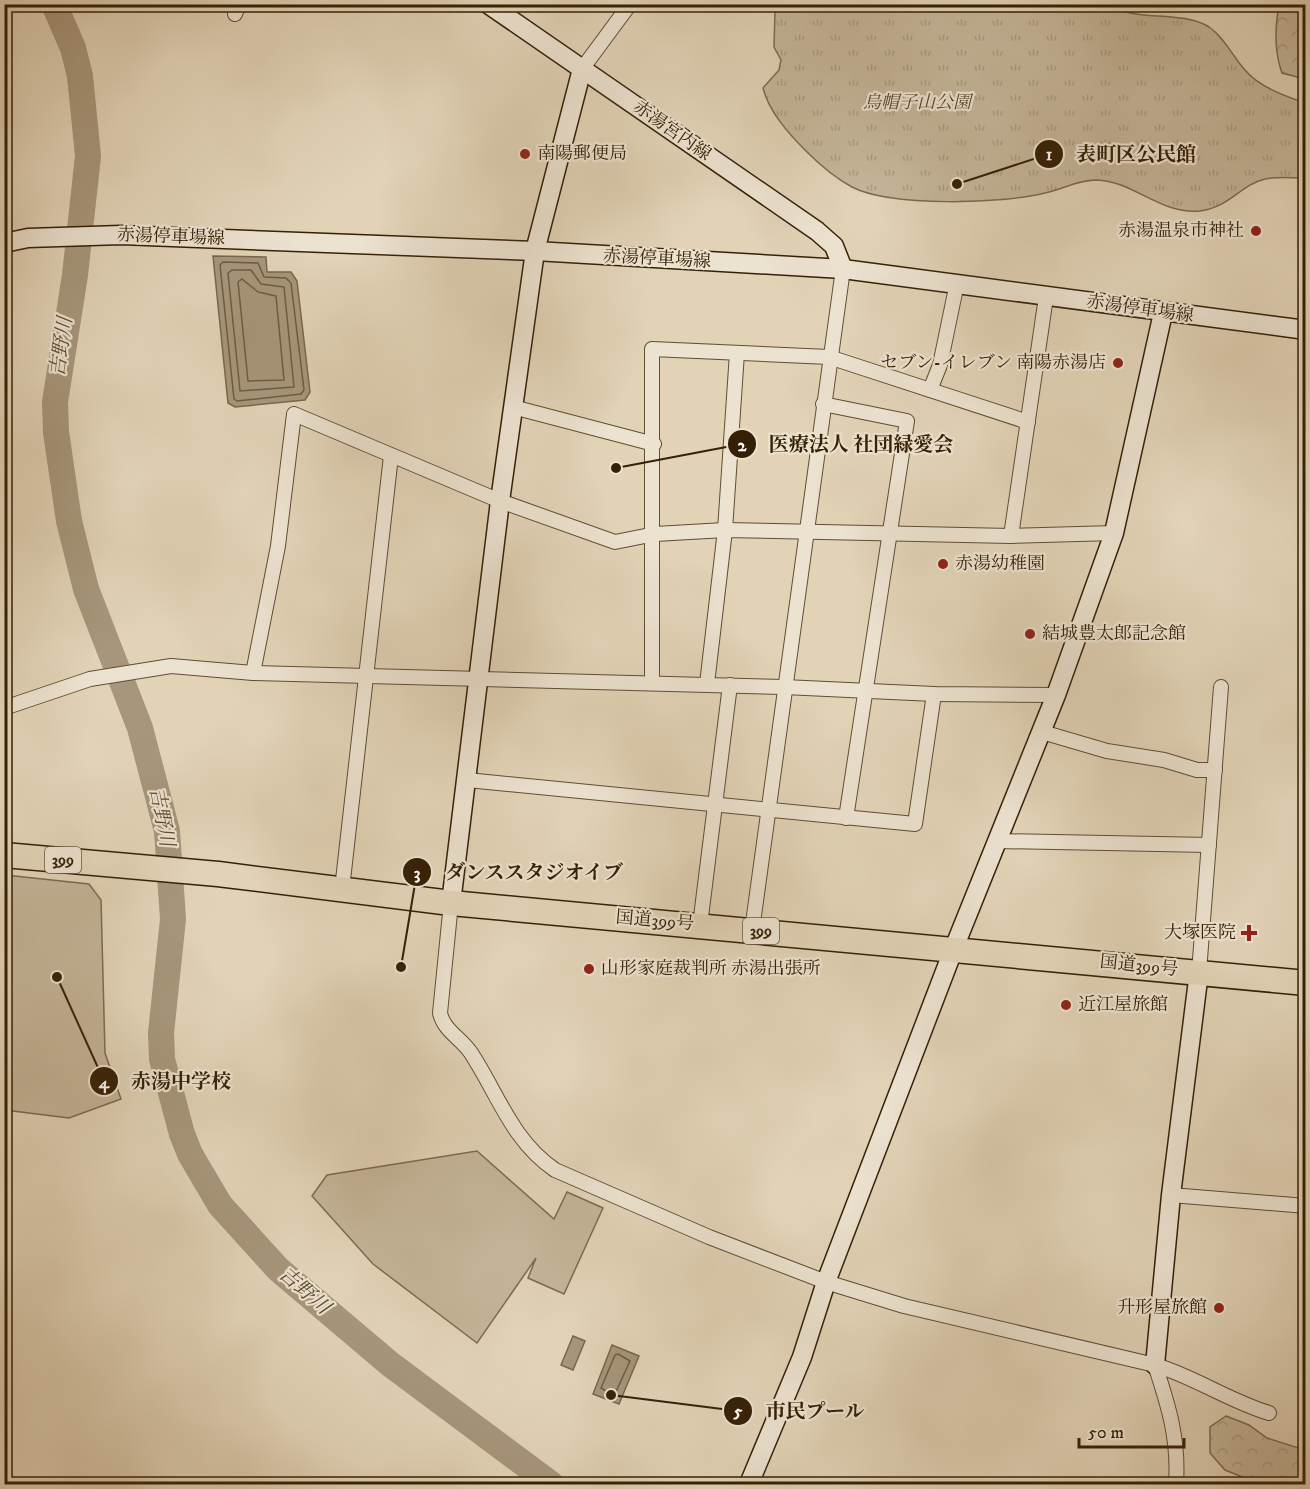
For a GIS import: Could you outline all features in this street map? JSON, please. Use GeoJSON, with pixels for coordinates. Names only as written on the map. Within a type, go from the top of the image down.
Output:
{"type":"FeatureCollection","features":[{"type":"Feature","properties":{"kind":"highway","name":"国道399号"},"geometry":{"type":"LineString","coordinates":[[4,855],[218,874],[451,903],[954,948],[1305,983]]}},
{"type":"Feature","properties":{"kind":"street","name":"赤湯宮内線"},"geometry":{"type":"LineString","coordinates":[[488,4],[817,231],[834,246],[843,269]]}},
{"type":"Feature","properties":{"kind":"street"},"geometry":{"type":"LineString","coordinates":[[630,4],[582,69],[536,251],[500,501],[480,680],[451,903],[440,1013],[442,1022],[471,1052],[505,1114],[537,1158],[555,1170],[590,1187],[826,1282],[904,1306],[1183,1373],[1247,1406],[1269,1413]]}},
{"type":"Feature","properties":{"kind":"street","name":"赤湯停車場線"},"geometry":{"type":"LineString","coordinates":[[4,243],[28,238],[121,235],[536,251],[843,269],[1305,330]]}},
{"type":"Feature","properties":{"kind":"street"},"geometry":{"type":"LineString","coordinates":[[752,930],[770,810],[784,687],[829,357],[843,269]]}},
{"type":"Feature","properties":{"kind":"street"},"geometry":{"type":"LineString","coordinates":[[930,390],[940,365],[957,283]]}},
{"type":"Feature","properties":{"kind":"street"},"geometry":{"type":"LineString","coordinates":[[1011,536],[1046,297]]}},
{"type":"Feature","properties":{"kind":"street"},"geometry":{"type":"LineString","coordinates":[[749,1485],[802,1357],[826,1282],[954,948],[1042,732],[1114,533],[1163,313]]}},
{"type":"Feature","properties":{"kind":"street"},"geometry":{"type":"LineString","coordinates":[[652,683],[654,444],[652,349],[829,357],[1028,422]]}},
{"type":"Feature","properties":{"kind":"street"},"geometry":{"type":"LineString","coordinates":[[706,684],[725,530],[737,353]]}},
{"type":"Feature","properties":{"kind":"street"},"geometry":{"type":"LineString","coordinates":[[823,404],[907,421],[846,818]]}},
{"type":"Feature","properties":{"kind":"street"},"geometry":{"type":"LineString","coordinates":[[513,407],[654,444]]}},
{"type":"Feature","properties":{"kind":"street"},"geometry":{"type":"LineString","coordinates":[[253,674],[278,546],[294,414],[500,501],[615,542],[654,534],[725,530],[1011,536],[1114,533]]}},
{"type":"Feature","properties":{"kind":"street"},"geometry":{"type":"LineString","coordinates":[[342,889],[391,456]]}},
{"type":"Feature","properties":{"kind":"street"},"geometry":{"type":"LineString","coordinates":[[4,708],[90,679],[171,666],[253,674],[706,684],[934,694],[1056,695]]}},
{"type":"Feature","properties":{"kind":"street"},"geometry":{"type":"LineString","coordinates":[[700,926],[730,685]]}},
{"type":"Feature","properties":{"kind":"street"},"geometry":{"type":"LineString","coordinates":[[1176,1485],[1174,1424],[1155,1365],[1172,1195],[1199,972],[1221,687]]}},
{"type":"Feature","properties":{"kind":"street"},"geometry":{"type":"LineString","coordinates":[[467,780],[915,824],[934,694]]}},
{"type":"Feature","properties":{"kind":"street"},"geometry":{"type":"LineString","coordinates":[[1042,732],[1107,751],[1164,760],[1197,770],[1215,770]]}},
{"type":"Feature","properties":{"kind":"street"},"geometry":{"type":"LineString","coordinates":[[998,841],[1209,845]]}},
{"type":"Feature","properties":{"kind":"street"},"geometry":{"type":"LineString","coordinates":[[1172,1195],[1305,1206]]}},
{"type":"Feature","properties":{"kind":"green space","name":"烏帽子山公園"},"geometry":{"type":"Polygon","coordinates":[[[1111,4],[1131,13],[1184,18],[1197,22],[1214,31],[1245,70],[1257,81],[1305,103],[1305,178],[1265,179],[1256,182],[1219,205],[1200,211],[1173,208],[1123,186],[1097,180],[1083,181],[1026,197],[1002,200],[919,201],[870,193],[852,187],[822,166],[787,130],[770,106],[763,88],[779,70],[781,60],[774,47],[775,11],[772,5],[1111,4]]]}},
{"type":"Feature","properties":{"kind":"green space"},"geometry":{"type":"Polygon","coordinates":[[[1279,5],[1305,5],[1305,79],[1282,73],[1276,39],[1279,5]]]}},
{"type":"Feature","properties":{"kind":"green space"},"geometry":{"type":"Polygon","coordinates":[[[5,875],[89,884],[101,900],[105,1053],[121,1099],[69,1118],[5,1110],[5,875]]]}},
{"type":"Feature","properties":{"kind":"green space"},"geometry":{"type":"Polygon","coordinates":[[[477,1151],[554,1219],[567,1192],[603,1208],[564,1294],[528,1278],[536,1258],[477,1343],[373,1264],[312,1196],[327,1175],[477,1151]]]}},
{"type":"Feature","properties":{"kind":"green space"},"geometry":{"type":"Polygon","coordinates":[[[1226,1416],[1249,1425],[1267,1438],[1305,1450],[1305,1484],[1260,1484],[1225,1470],[1210,1453],[1210,1427],[1226,1416]]]}},
{"type":"Feature","properties":{"kind":"water"},"geometry":{"type":"Polygon","coordinates":[[[213,256],[266,257],[267,272],[291,272],[297,281],[310,392],[305,400],[235,407],[228,403],[213,256]]]}},
{"type":"Feature","properties":{"kind":"water"},"geometry":{"type":"Polygon","coordinates":[[[573,1336],[585,1341],[573,1370],[561,1365],[573,1336]]]}},
{"type":"Feature","properties":{"kind":"water"},"geometry":{"type":"Polygon","coordinates":[[[612,1345],[639,1356],[619,1404],[593,1394],[612,1345]]]}},
{"type":"Feature","properties":{"kind":"waterway","name":"吉野川"},"geometry":{"type":"LineString","coordinates":[[54,4],[73,48],[80,76],[88,156],[75,275],[55,402],[56,432],[69,521],[86,589],[140,728],[167,831],[173,919],[161,1033],[162,1059],[182,1134],[190,1154],[220,1205],[278,1269],[390,1364],[551,1484]]}},
{"type":"Feature","properties":{"kind":"place","name":"南陽郵便局"},"geometry":{"type":"Point","coordinates":[525,154]}},
{"type":"Feature","properties":{"kind":"place","name":"表町区公民館"},"geometry":{"type":"Point","coordinates":[957,184]}},
{"type":"Feature","properties":{"kind":"place","name":"赤湯温泉市神社"},"geometry":{"type":"Point","coordinates":[1256,231]}},
{"type":"Feature","properties":{"kind":"place","name":"セブン-イレブン 南陽赤湯店"},"geometry":{"type":"Point","coordinates":[1118,363]}},
{"type":"Feature","properties":{"kind":"place","name":"医療法人 社団緑愛会"},"geometry":{"type":"Point","coordinates":[616,468]}},
{"type":"Feature","properties":{"kind":"place","name":"赤湯幼稚園"},"geometry":{"type":"Point","coordinates":[943,564]}},
{"type":"Feature","properties":{"kind":"place","name":"結城豊太郎記念館"},"geometry":{"type":"Point","coordinates":[1030,634]}},
{"type":"Feature","properties":{"kind":"place","name":"大塚医院"},"geometry":{"type":"Point","coordinates":[1249,933]}},
{"type":"Feature","properties":{"kind":"place","name":"ダンススタジオイブ"},"geometry":{"type":"Point","coordinates":[401,967]}},
{"type":"Feature","properties":{"kind":"place","name":"山形家庭裁判所 赤湯出張所"},"geometry":{"type":"Point","coordinates":[589,969]}},
{"type":"Feature","properties":{"kind":"place","name":"赤湯中学校"},"geometry":{"type":"Point","coordinates":[57,977]}},
{"type":"Feature","properties":{"kind":"place","name":"近江屋旅館"},"geometry":{"type":"Point","coordinates":[1066,1005]}},
{"type":"Feature","properties":{"kind":"place","name":"升形屋旅館"},"geometry":{"type":"Point","coordinates":[1219,1308]}},
{"type":"Feature","properties":{"kind":"place","name":"市民プール"},"geometry":{"type":"Point","coordinates":[611,1395]}}]}
